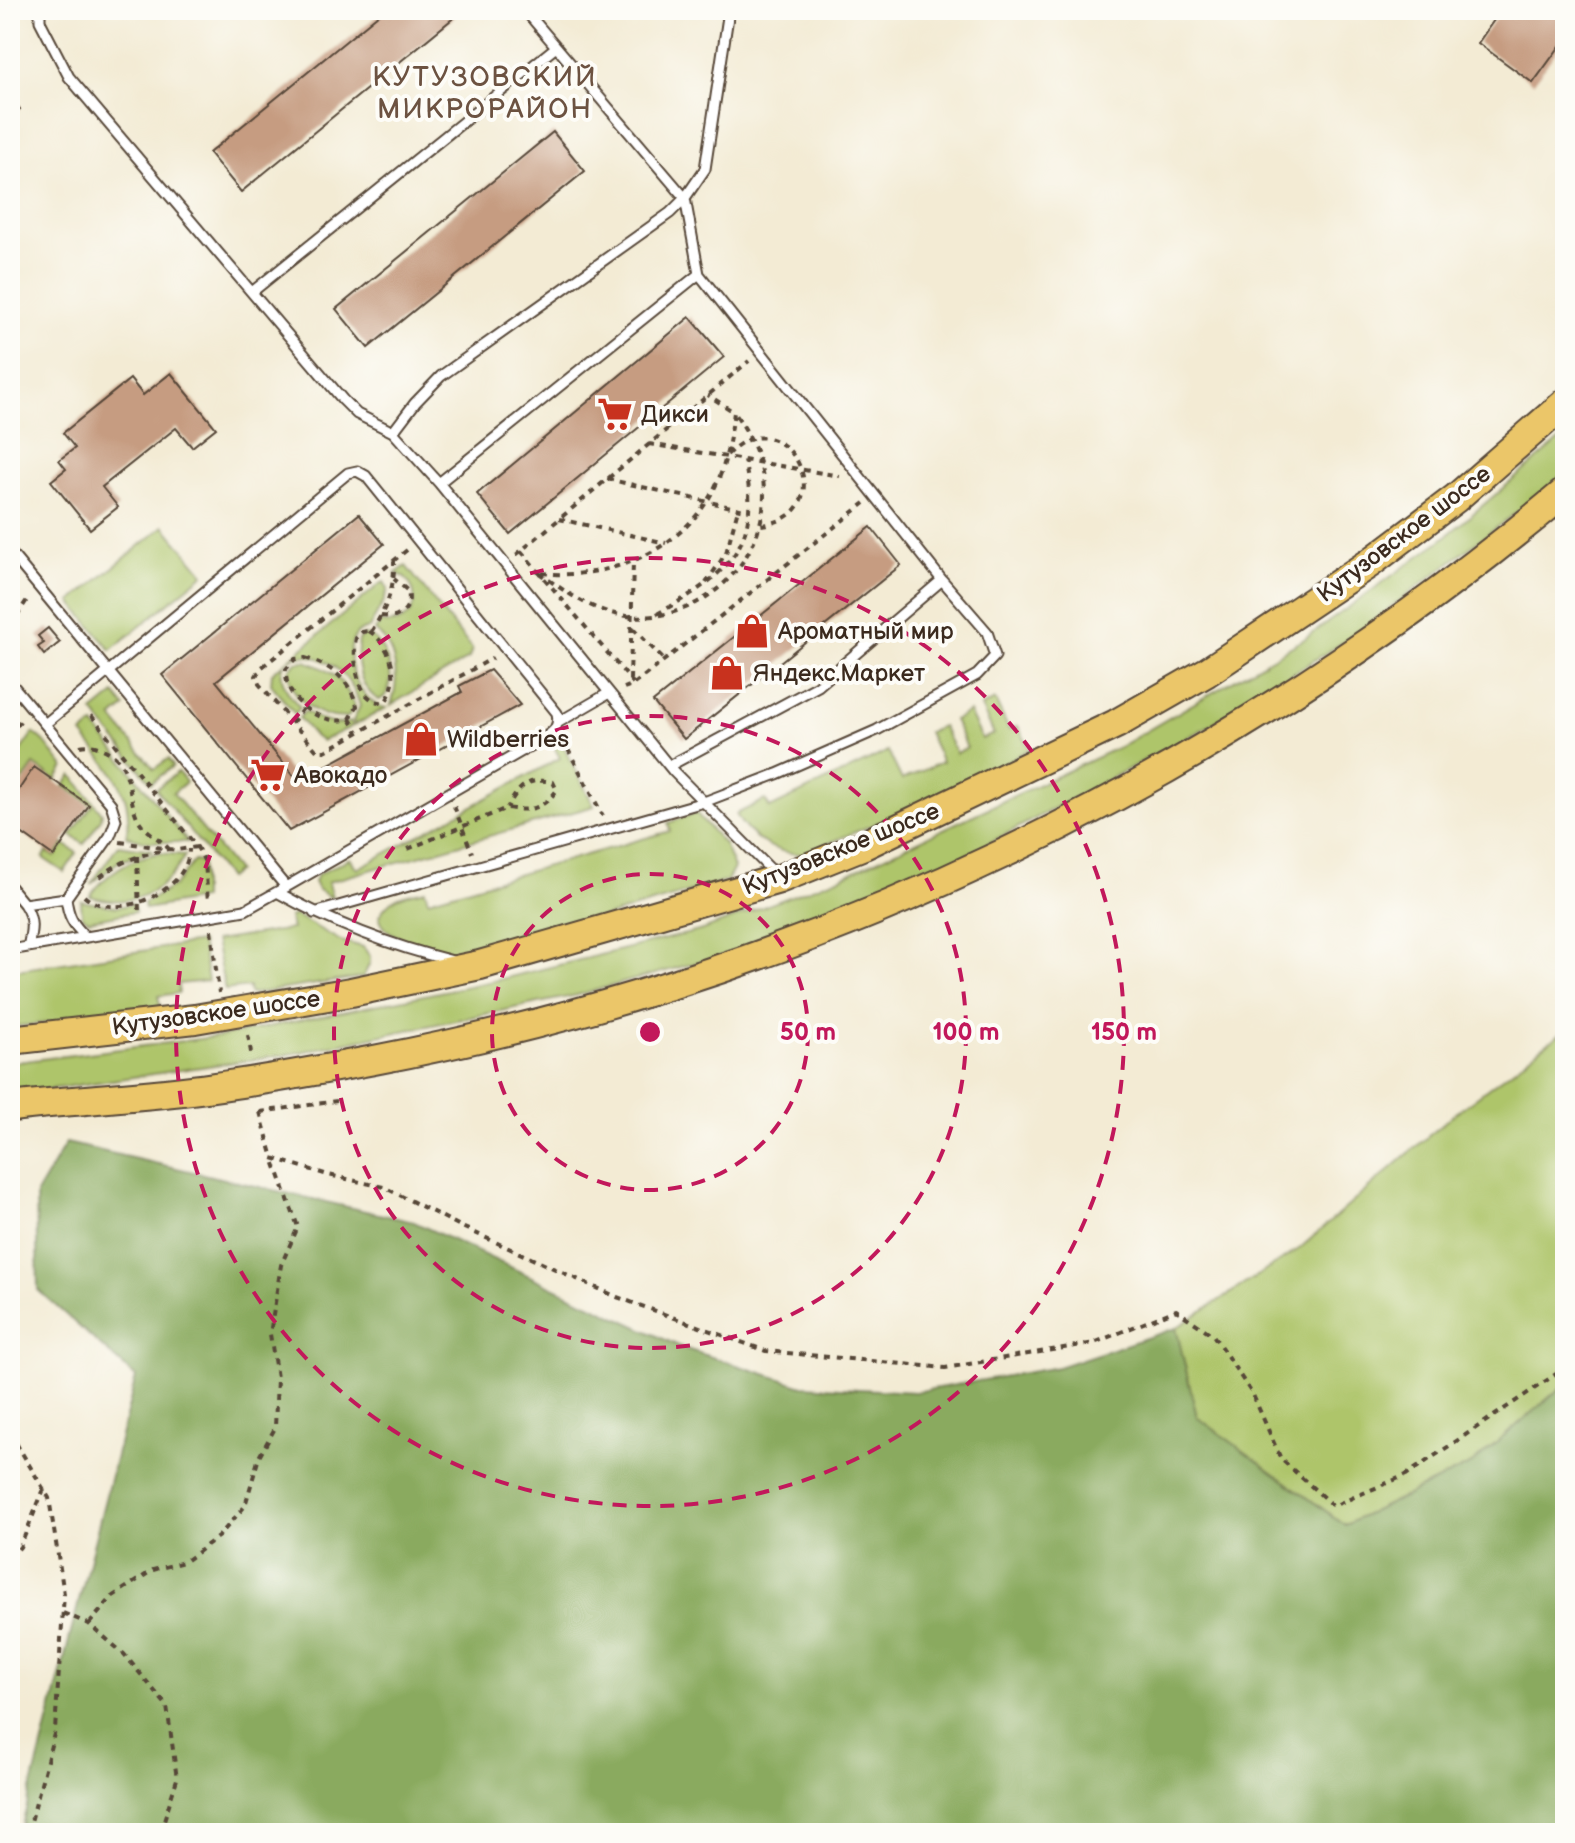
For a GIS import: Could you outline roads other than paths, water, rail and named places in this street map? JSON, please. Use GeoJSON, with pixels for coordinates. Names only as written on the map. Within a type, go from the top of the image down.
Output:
{"type":"FeatureCollection","features":[{"type":"Feature","properties":{"kind":"main road","name":"Кутузовское шоссе"},"geometry":{"type":"LineString","coordinates":[[10,1040],[195,1019],[351,992],[480,965],[779,879],[864,845],[1034,766],[1207,672],[1370,563],[1456,498],[1565,403]]}},
{"type":"Feature","properties":{"kind":"main road"},"geometry":{"type":"LineString","coordinates":[[10,1107],[213,1087],[373,1061],[495,1034],[605,1005],[722,969],[902,901],[1098,808],[1280,701],[1363,647],[1565,492]]}},
{"type":"Feature","properties":{"kind":"lane"},"geometry":{"type":"LineString","coordinates":[[40,10],[40,21],[69,77],[357,414],[393,432],[439,483],[669,766],[779,879]]}},
{"type":"Feature","properties":{"kind":"lane"},"geometry":{"type":"LineString","coordinates":[[314,913],[704,802],[877,730],[977,675],[995,656],[987,632],[942,580],[699,274],[685,198],[525,10]]}},
{"type":"Feature","properties":{"kind":"lane"},"geometry":{"type":"LineString","coordinates":[[393,432],[441,376],[670,213],[685,198],[705,169],[729,10]]}},
{"type":"Feature","properties":{"kind":"lane"},"geometry":{"type":"LineString","coordinates":[[252,292],[556,47]]}},
{"type":"Feature","properties":{"kind":"lane"},"geometry":{"type":"LineString","coordinates":[[439,483],[699,274]]}},
{"type":"Feature","properties":{"kind":"lane"},"geometry":{"type":"LineString","coordinates":[[45,724],[348,473],[357,471],[366,476],[557,713],[557,727]]}},
{"type":"Feature","properties":{"kind":"lane"},"geometry":{"type":"LineString","coordinates":[[10,552],[281,890],[314,913],[357,931],[437,957],[480,965]]}},
{"type":"Feature","properties":{"kind":"lane"},"geometry":{"type":"LineString","coordinates":[[669,766],[818,686],[942,580]]}},
{"type":"Feature","properties":{"kind":"lane"},"geometry":{"type":"LineString","coordinates":[[10,682],[111,804],[116,820],[110,836],[66,898],[67,912],[73,925],[86,937]]}},
{"type":"Feature","properties":{"kind":"lane"},"geometry":{"type":"LineString","coordinates":[[10,950],[245,910],[448,794],[609,693]]}},
{"type":"Feature","properties":{"kind":"lane"},"geometry":{"type":"LineString","coordinates":[[10,887],[31,915],[28,947]]}},
{"type":"Feature","properties":{"kind":"lane"},"geometry":{"type":"LineString","coordinates":[[24,904],[66,898]]}},
{"type":"Feature","properties":{"kind":"place","name":"Дикси"},"geometry":{"type":"Point","coordinates":[615,414]}},
{"type":"Feature","properties":{"kind":"place","name":"Ароматный мир"},"geometry":{"type":"Point","coordinates":[752,631]}},
{"type":"Feature","properties":{"kind":"place","name":"Яндекс.Маркет"},"geometry":{"type":"Point","coordinates":[727,673]}},
{"type":"Feature","properties":{"kind":"place","name":"Wildberries"},"geometry":{"type":"Point","coordinates":[421,739]}},
{"type":"Feature","properties":{"kind":"place","name":"Авокадо"},"geometry":{"type":"Point","coordinates":[268,775]}},
{"type":"Feature","properties":{"kind":"district","name":"КУТУЗОВСКИЙ МИКРОРАЙОН"},"geometry":{"type":"Point","coordinates":[485,93]}}]}
